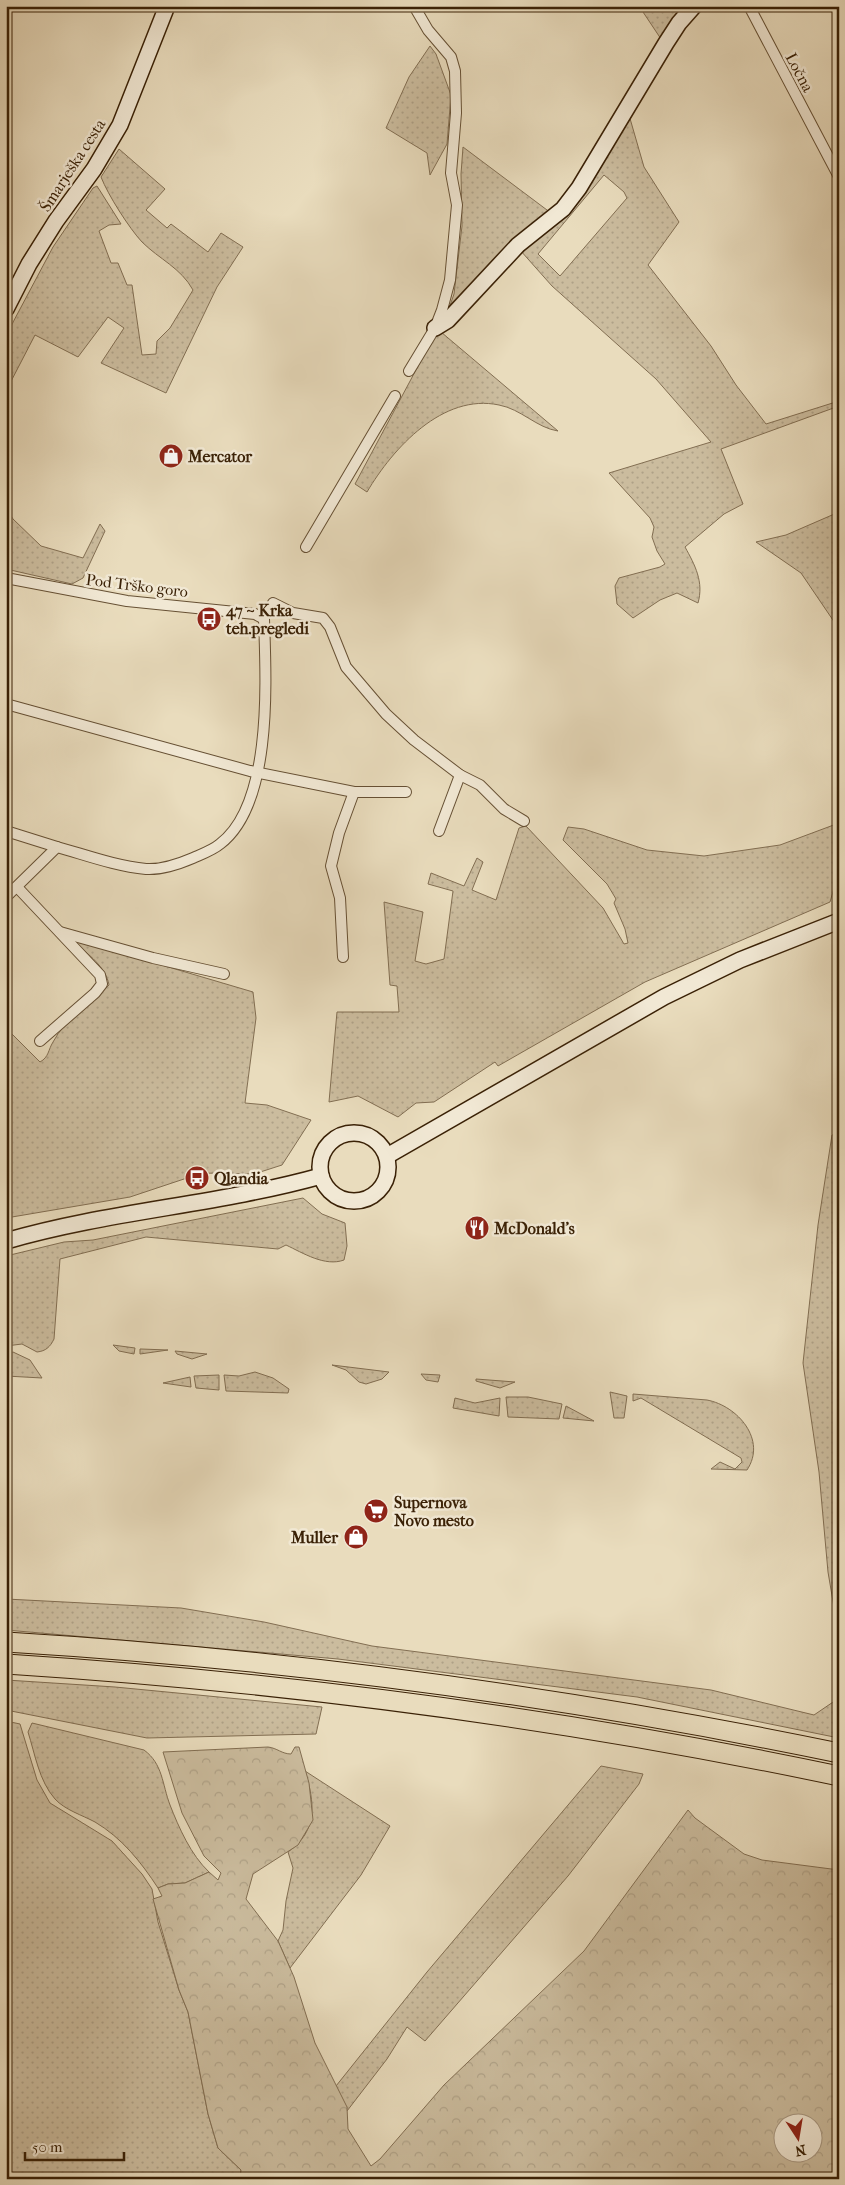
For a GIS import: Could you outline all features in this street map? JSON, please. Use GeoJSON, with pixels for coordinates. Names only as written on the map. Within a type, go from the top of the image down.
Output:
{"type":"FeatureCollection","features":[{"type":"Feature","properties":{"kind":"highway"},"geometry":{"type":"LineString","coordinates":[[6,1642],[139,1650],[395,1678],[600,1708],[839,1753]]}},
{"type":"Feature","properties":{"kind":"highway"},"geometry":{"type":"LineString","coordinates":[[6,1664],[138,1672],[391,1700],[598,1730],[839,1776]]}},
{"type":"Feature","properties":{"kind":"main road","name":"Šmarješka cesta"},"geometry":{"type":"LineString","coordinates":[[6,309],[43,243],[94,169],[120,125],[167,6]]}},
{"type":"Feature","properties":{"kind":"main road"},"geometry":{"type":"LineString","coordinates":[[435,328],[448,320],[518,245],[563,209],[579,188],[666,43],[679,23],[694,6]]}},
{"type":"Feature","properties":{"kind":"main road"},"geometry":{"type":"LineString","coordinates":[[387,1156],[664,997],[740,960],[839,921]]}},
{"type":"Feature","properties":{"kind":"main road"},"geometry":{"type":"LineString","coordinates":[[787,942],[839,931]]}},
{"type":"Feature","properties":{"kind":"main road"},"geometry":{"type":"LineString","coordinates":[[350,1132],[362,1133],[373,1137],[381,1145],[387,1156],[389,1167],[384,1184],[372,1196],[361,1200],[341,1199],[325,1185],[321,1176],[321,1158],[329,1143],[339,1136],[350,1132]]}},
{"type":"Feature","properties":{"kind":"main road"},"geometry":{"type":"LineString","coordinates":[[6,1241],[80,1224],[247,1195],[321,1176]]}},
{"type":"Feature","properties":{"kind":"street"},"geometry":{"type":"LineString","coordinates":[[409,372],[435,328],[450,280],[457,205],[451,173],[457,91],[455,71],[451,57],[428,30],[414,6]]}},
{"type":"Feature","properties":{"kind":"street","name":"Ločna"},"geometry":{"type":"LineString","coordinates":[[749,6],[839,177]]}},
{"type":"Feature","properties":{"kind":"street"},"geometry":{"type":"LineString","coordinates":[[306,548],[395,396]]}},
{"type":"Feature","properties":{"kind":"street","name":"Pod Trško goro"},"geometry":{"type":"LineString","coordinates":[[6,578],[126,602],[245,612],[264,620],[264,714],[258,772]]}},
{"type":"Feature","properties":{"kind":"street"},"geometry":{"type":"LineString","coordinates":[[273,603],[293,612],[323,618],[330,626],[346,667],[386,714],[414,740],[460,775],[480,785],[504,809],[524,821]]}},
{"type":"Feature","properties":{"kind":"street"},"geometry":{"type":"LineString","coordinates":[[6,704],[258,772],[354,792],[406,792]]}},
{"type":"Feature","properties":{"kind":"street"},"geometry":{"type":"LineString","coordinates":[[6,831],[114,863],[147,869],[182,862],[220,844],[233,830],[248,807],[258,772]]}},
{"type":"Feature","properties":{"kind":"street"},"geometry":{"type":"LineString","coordinates":[[439,831],[460,775]]}},
{"type":"Feature","properties":{"kind":"street"},"geometry":{"type":"LineString","coordinates":[[343,957],[340,898],[331,866],[339,833],[354,792]]}},
{"type":"Feature","properties":{"kind":"street"},"geometry":{"type":"LineString","coordinates":[[6,897],[57,847]]}},
{"type":"Feature","properties":{"kind":"street"},"geometry":{"type":"LineString","coordinates":[[17,887],[100,975],[102,984],[95,993],[40,1041]]}},
{"type":"Feature","properties":{"kind":"street"},"geometry":{"type":"LineString","coordinates":[[59,932],[153,958],[224,974]]}},
{"type":"Feature","properties":{"kind":"green space"},"geometry":{"type":"Polygon","coordinates":[[[639,6],[688,6],[662,34],[661,39],[639,6]]]}},
{"type":"Feature","properties":{"kind":"green space"},"geometry":{"type":"Polygon","coordinates":[[[430,46],[436,54],[451,95],[447,144],[430,175],[427,153],[386,128],[409,77],[430,46]]]}},
{"type":"Feature","properties":{"kind":"green space"},"geometry":{"type":"Polygon","coordinates":[[[629,115],[644,167],[679,222],[648,265],[711,346],[736,385],[766,424],[839,401],[839,406],[721,449],[743,504],[724,514],[685,547],[698,574],[700,595],[698,603],[677,593],[660,600],[633,618],[617,604],[615,586],[619,578],[665,564],[657,551],[652,537],[654,527],[650,518],[609,473],[711,442],[656,379],[552,286],[520,250],[528,244],[629,115]],[[604,175],[538,254],[560,276],[627,198],[624,192],[604,175]]]}},
{"type":"Feature","properties":{"kind":"green space"},"geometry":{"type":"Polygon","coordinates":[[[463,147],[551,213],[447,314],[454,294],[462,226],[461,174],[463,147]]]}},
{"type":"Feature","properties":{"kind":"green space"},"geometry":{"type":"Polygon","coordinates":[[[119,149],[165,189],[146,210],[167,228],[171,224],[208,252],[221,233],[243,247],[217,287],[166,393],[101,363],[124,328],[108,317],[78,357],[35,335],[6,391],[6,340],[11,326],[53,247],[93,188],[97,186],[121,224],[109,225],[99,231],[111,263],[118,263],[127,285],[132,285],[142,355],[156,354],[157,341],[170,328],[193,290],[176,270],[142,242],[125,220],[109,193],[101,177],[119,149]]]}},
{"type":"Feature","properties":{"kind":"green space"},"geometry":{"type":"Polygon","coordinates":[[[441,332],[558,431],[543,426],[515,410],[499,405],[478,403],[458,407],[422,427],[405,442],[378,475],[367,492],[355,484],[432,340],[441,332]]]}},
{"type":"Feature","properties":{"kind":"green space"},"geometry":{"type":"Polygon","coordinates":[[[6,507],[13,519],[41,546],[83,558],[100,524],[105,531],[83,578],[72,584],[6,569],[6,507]]]}},
{"type":"Feature","properties":{"kind":"green space"},"geometry":{"type":"Polygon","coordinates":[[[839,512],[839,629],[801,573],[756,542],[786,535],[839,512]]]}},
{"type":"Feature","properties":{"kind":"green space"},"geometry":{"type":"Polygon","coordinates":[[[839,823],[839,871],[830,902],[645,982],[498,1066],[495,1062],[434,1102],[416,1103],[398,1117],[358,1096],[329,1102],[337,1012],[399,1012],[397,986],[390,985],[384,902],[423,912],[415,961],[426,964],[444,959],[453,891],[428,884],[431,873],[464,886],[477,858],[483,862],[472,890],[496,900],[519,828],[526,826],[603,908],[624,944],[628,943],[625,929],[614,903],[616,899],[607,884],[563,840],[568,827],[584,829],[647,850],[704,856],[780,845],[839,823]]]}},
{"type":"Feature","properties":{"kind":"green space"},"geometry":{"type":"Polygon","coordinates":[[[77,940],[253,992],[256,1018],[245,1103],[267,1105],[311,1120],[282,1165],[254,1174],[202,1173],[130,1197],[6,1218],[6,1028],[40,1062],[47,1056],[53,1042],[64,1026],[109,985],[104,972],[91,956],[75,943],[77,940]]]}},
{"type":"Feature","properties":{"kind":"green space"},"geometry":{"type":"Polygon","coordinates":[[[839,1134],[839,1637],[828,1572],[819,1472],[803,1363],[818,1225],[832,1135],[839,1134]]]}},
{"type":"Feature","properties":{"kind":"green space"},"geometry":{"type":"Polygon","coordinates":[[[303,1198],[322,1214],[345,1223],[347,1246],[344,1260],[329,1262],[307,1255],[286,1245],[278,1249],[146,1237],[60,1259],[54,1339],[45,1350],[37,1352],[22,1344],[6,1346],[6,1256],[64,1242],[93,1240],[303,1198]]]}},
{"type":"Feature","properties":{"kind":"green space"},"geometry":{"type":"Polygon","coordinates":[[[113,1345],[135,1348],[134,1354],[119,1351],[113,1345]]]}},
{"type":"Feature","properties":{"kind":"green space"},"geometry":{"type":"Polygon","coordinates":[[[141,1349],[168,1350],[140,1354],[141,1349]]]}},
{"type":"Feature","properties":{"kind":"green space"},"geometry":{"type":"Polygon","coordinates":[[[175,1351],[207,1354],[192,1359],[177,1354],[175,1351]]]}},
{"type":"Feature","properties":{"kind":"green space"},"geometry":{"type":"Polygon","coordinates":[[[13,1352],[30,1360],[42,1378],[6,1376],[6,1354],[13,1352]]]}},
{"type":"Feature","properties":{"kind":"green space"},"geometry":{"type":"Polygon","coordinates":[[[332,1365],[389,1372],[382,1379],[366,1384],[359,1382],[346,1370],[332,1365]]]}},
{"type":"Feature","properties":{"kind":"green space"},"geometry":{"type":"Polygon","coordinates":[[[255,1372],[273,1378],[289,1389],[288,1393],[226,1391],[224,1375],[239,1376],[255,1372]]]}},
{"type":"Feature","properties":{"kind":"green space"},"geometry":{"type":"Polygon","coordinates":[[[421,1374],[440,1375],[438,1382],[426,1380],[421,1374]]]}},
{"type":"Feature","properties":{"kind":"green space"},"geometry":{"type":"Polygon","coordinates":[[[219,1375],[219,1390],[196,1388],[194,1376],[219,1375]]]}},
{"type":"Feature","properties":{"kind":"green space"},"geometry":{"type":"Polygon","coordinates":[[[190,1377],[191,1387],[163,1383],[190,1377]]]}},
{"type":"Feature","properties":{"kind":"green space"},"geometry":{"type":"Polygon","coordinates":[[[476,1379],[515,1382],[500,1388],[476,1381],[476,1379]]]}},
{"type":"Feature","properties":{"kind":"green space"},"geometry":{"type":"Polygon","coordinates":[[[610,1392],[627,1396],[624,1418],[614,1418],[610,1392]]]}},
{"type":"Feature","properties":{"kind":"green space"},"geometry":{"type":"Polygon","coordinates":[[[633,1394],[707,1400],[729,1409],[739,1417],[751,1436],[754,1447],[752,1459],[747,1470],[711,1469],[720,1462],[735,1469],[742,1462],[741,1458],[641,1398],[633,1401],[633,1394]]]}},
{"type":"Feature","properties":{"kind":"green space"},"geometry":{"type":"Polygon","coordinates":[[[506,1397],[528,1397],[562,1404],[559,1419],[508,1417],[506,1397]]]}},
{"type":"Feature","properties":{"kind":"green space"},"geometry":{"type":"Polygon","coordinates":[[[455,1398],[475,1403],[500,1398],[499,1416],[453,1408],[455,1398]]]}},
{"type":"Feature","properties":{"kind":"green space"},"geometry":{"type":"Polygon","coordinates":[[[566,1406],[594,1421],[563,1418],[566,1406]]]}},
{"type":"Feature","properties":{"kind":"green space"},"geometry":{"type":"Polygon","coordinates":[[[6,1599],[181,1608],[264,1622],[372,1646],[711,1690],[814,1715],[839,1698],[839,1738],[637,1697],[338,1659],[6,1630],[6,1599]]]}},
{"type":"Feature","properties":{"kind":"green space"},"geometry":{"type":"Polygon","coordinates":[[[6,1680],[115,1687],[322,1707],[316,1734],[147,1738],[6,1710],[6,1680]]]}},
{"type":"Feature","properties":{"kind":"green space"},"geometry":{"type":"Polygon","coordinates":[[[6,1721],[20,1724],[37,1780],[50,1803],[112,1841],[142,1874],[152,1889],[158,1922],[179,1990],[188,2012],[208,2114],[218,2148],[241,2170],[240,2179],[6,2179],[6,1721]]]}},
{"type":"Feature","properties":{"kind":"green space"},"geometry":{"type":"Polygon","coordinates":[[[32,1723],[144,1750],[158,1768],[170,1805],[186,1841],[209,1872],[185,1883],[168,1884],[158,1888],[138,1860],[114,1835],[55,1799],[45,1784],[38,1767],[28,1732],[32,1723]]]}},
{"type":"Feature","properties":{"kind":"green space"},"geometry":{"type":"Polygon","coordinates":[[[268,1747],[291,1754],[295,1747],[299,1747],[309,1783],[313,1820],[298,1845],[253,1874],[246,1899],[278,1941],[294,1977],[315,2043],[347,2107],[348,2129],[371,2166],[380,2159],[444,2085],[584,1951],[688,1810],[695,1818],[744,1854],[762,1860],[839,1870],[839,2179],[240,2179],[241,2170],[218,2148],[208,2114],[188,2012],[179,1990],[153,1899],[162,1896],[158,1888],[168,1884],[185,1883],[209,1872],[218,1880],[221,1873],[204,1856],[182,1813],[163,1752],[268,1747]]]}},
{"type":"Feature","properties":{"kind":"green space"},"geometry":{"type":"Polygon","coordinates":[[[601,1766],[643,1774],[639,1784],[568,1876],[425,2041],[407,2027],[387,2059],[347,2111],[336,2086],[427,1972],[601,1766]]]}},
{"type":"Feature","properties":{"kind":"green space"},"geometry":{"type":"Polygon","coordinates":[[[305,1771],[390,1826],[361,1875],[290,1968],[278,1941],[283,1930],[286,1901],[293,1868],[288,1852],[305,1835],[312,1816],[311,1794],[305,1771]]]}},
{"type":"Feature","properties":{"kind":"place","name":"Mercator"},"geometry":{"type":"Point","coordinates":[171,456]}},
{"type":"Feature","properties":{"kind":"place","name":"47 ~ Krka teh.pregledi"},"geometry":{"type":"Point","coordinates":[209,619]}},
{"type":"Feature","properties":{"kind":"place","name":"Qlandia"},"geometry":{"type":"Point","coordinates":[197,1178]}},
{"type":"Feature","properties":{"kind":"place","name":"McDonald's"},"geometry":{"type":"Point","coordinates":[477,1228]}},
{"type":"Feature","properties":{"kind":"place","name":"Supernova Novo mesto"},"geometry":{"type":"Point","coordinates":[376,1511]}},
{"type":"Feature","properties":{"kind":"place","name":"Muller"},"geometry":{"type":"Point","coordinates":[356,1537]}}]}
